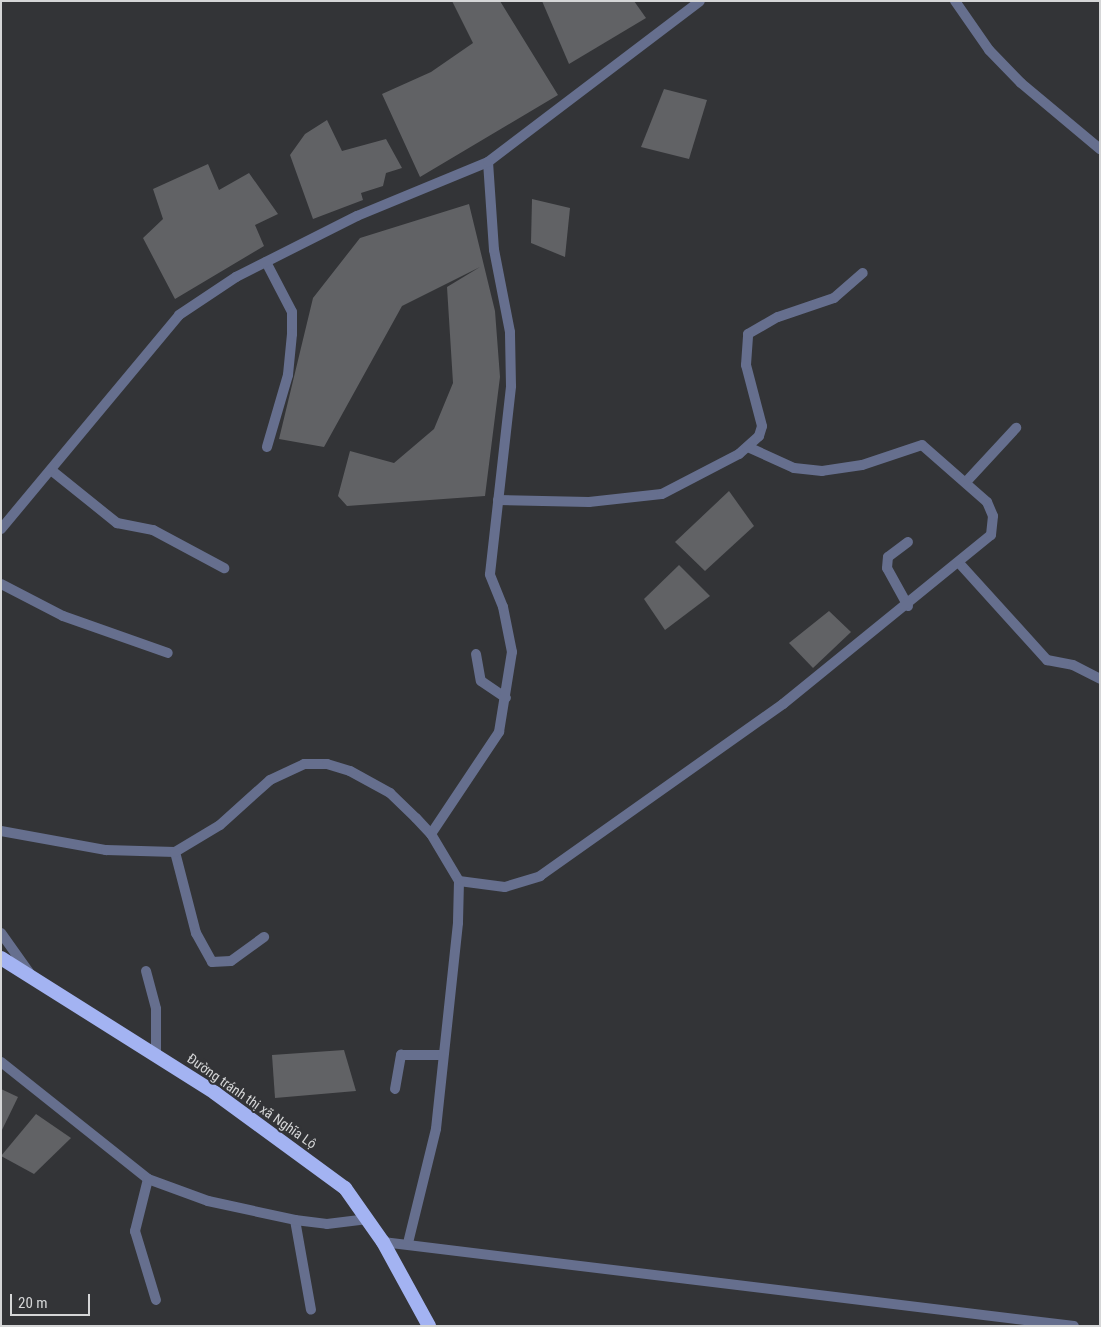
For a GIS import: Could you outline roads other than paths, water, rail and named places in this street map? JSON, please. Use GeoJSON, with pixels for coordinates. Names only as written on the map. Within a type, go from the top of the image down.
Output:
{"type":"FeatureCollection","features":[{"type":"Feature","properties":{"kind":"highway","name":"Đường tránh thị xã Nghĩa Lộ"},"geometry":{"type":"LineString","coordinates":[[1,958],[156,1056],[345,1188],[383,1242],[429,1326]]}},
{"type":"Feature","properties":{"kind":"street"},"geometry":{"type":"LineString","coordinates":[[1,529],[179,314],[266,262],[357,216],[488,162],[700,1]]}},
{"type":"Feature","properties":{"kind":"street"},"geometry":{"type":"LineString","coordinates":[[956,1],[1008,70],[1100,149]]}},
{"type":"Feature","properties":{"kind":"street"},"geometry":{"type":"LineString","coordinates":[[431,834],[490,751],[506,698],[512,652],[503,607],[490,574],[511,386],[510,332],[494,250],[488,162]]}},
{"type":"Feature","properties":{"kind":"street"},"geometry":{"type":"LineString","coordinates":[[266,262],[292,312],[288,375],[267,447]]}},
{"type":"Feature","properties":{"kind":"street"},"geometry":{"type":"LineString","coordinates":[[498,500],[589,502],[662,494],[748,447],[762,426],[746,365],[748,334],[778,317],[834,298],[863,272]]}},
{"type":"Feature","properties":{"kind":"street"},"geometry":{"type":"LineString","coordinates":[[966,482],[1016,428]]}},
{"type":"Feature","properties":{"kind":"street"},"geometry":{"type":"LineString","coordinates":[[459,881],[505,887],[540,876],[783,704],[983,546],[994,524],[987,502],[922,445],[862,465],[822,472],[794,468],[748,447]]}},
{"type":"Feature","properties":{"kind":"street"},"geometry":{"type":"LineString","coordinates":[[50,470],[111,520],[153,530],[224,568]]}},
{"type":"Feature","properties":{"kind":"street"},"geometry":{"type":"LineString","coordinates":[[908,542],[888,557],[887,568],[908,606]]}},
{"type":"Feature","properties":{"kind":"street"},"geometry":{"type":"LineString","coordinates":[[960,564],[1047,660],[1073,665],[1100,679]]}},
{"type":"Feature","properties":{"kind":"street"},"geometry":{"type":"LineString","coordinates":[[1,584],[63,616],[168,653]]}},
{"type":"Feature","properties":{"kind":"street"},"geometry":{"type":"LineString","coordinates":[[476,654],[481,680],[506,698]]}},
{"type":"Feature","properties":{"kind":"street"},"geometry":{"type":"LineString","coordinates":[[1,831],[106,850],[174,852],[220,825],[270,780],[304,764],[327,764],[350,771],[390,793],[431,834],[459,881],[436,1129],[408,1243]]}},
{"type":"Feature","properties":{"kind":"street"},"geometry":{"type":"LineString","coordinates":[[174,852],[196,933],[212,962],[231,961],[264,937]]}},
{"type":"Feature","properties":{"kind":"street"},"geometry":{"type":"LineString","coordinates":[[1,933],[32,976]]}},
{"type":"Feature","properties":{"kind":"street"},"geometry":{"type":"LineString","coordinates":[[146,971],[156,1009],[156,1056]]}},
{"type":"Feature","properties":{"kind":"street"},"geometry":{"type":"LineString","coordinates":[[395,1089],[401,1056],[443,1056]]}},
{"type":"Feature","properties":{"kind":"street"},"geometry":{"type":"LineString","coordinates":[[1,1062],[148,1179],[208,1201],[295,1220],[327,1224],[366,1220]]}},
{"type":"Feature","properties":{"kind":"street"},"geometry":{"type":"LineString","coordinates":[[148,1179],[135,1231],[156,1300]]}},
{"type":"Feature","properties":{"kind":"street"},"geometry":{"type":"LineString","coordinates":[[295,1220],[311,1310]]}},
{"type":"Feature","properties":{"kind":"street"},"geometry":{"type":"LineString","coordinates":[[383,1242],[408,1243],[1074,1326]]}}]}
